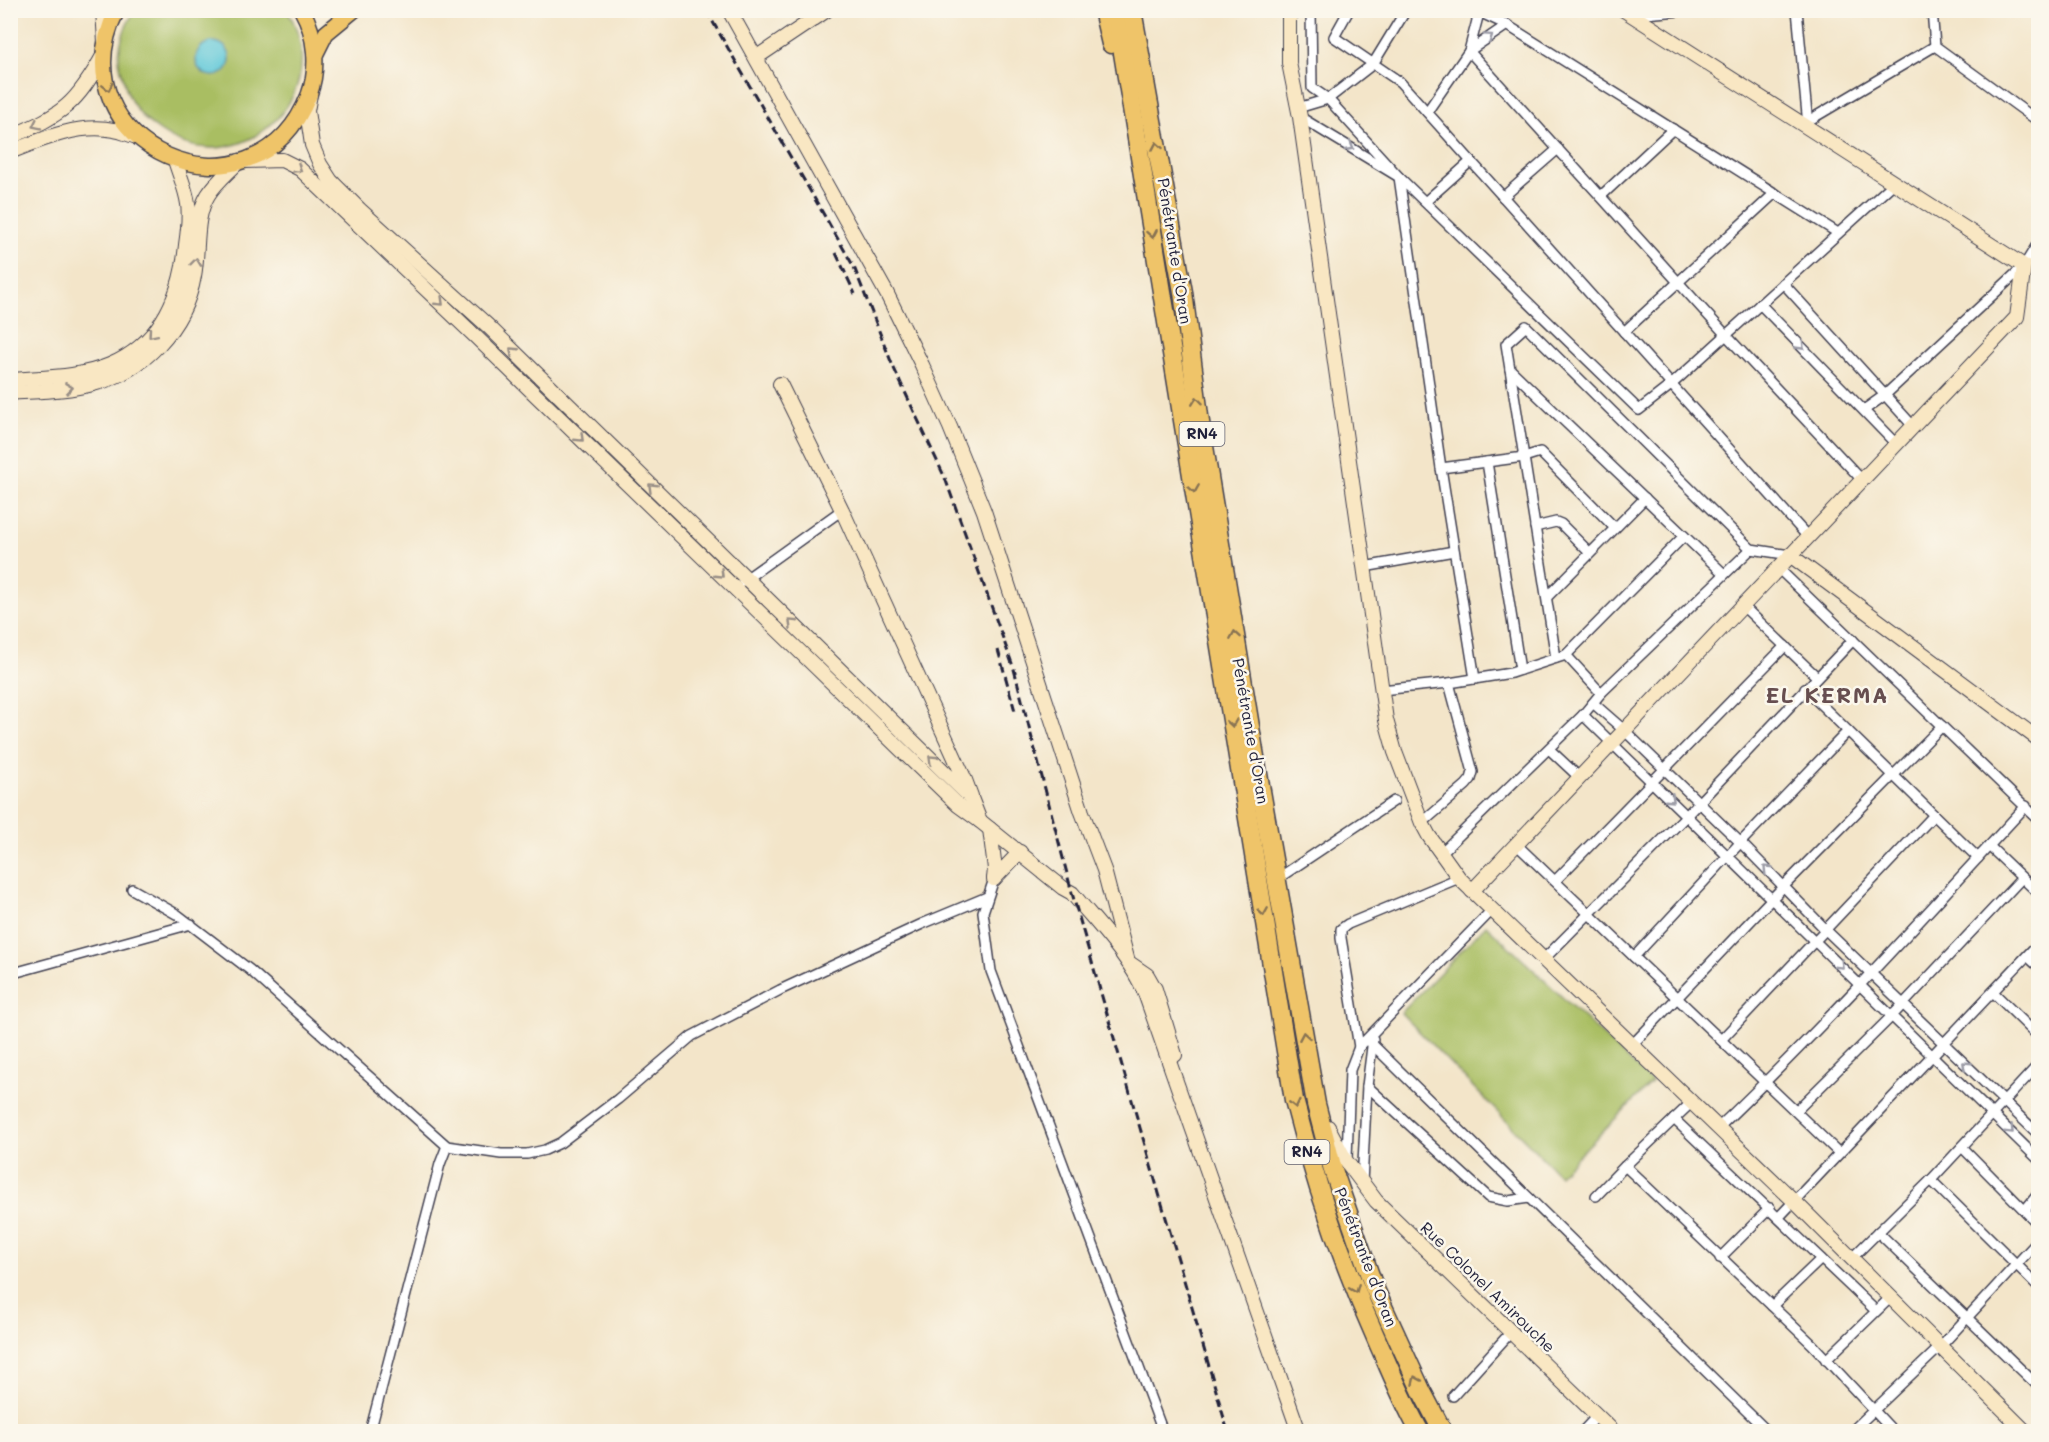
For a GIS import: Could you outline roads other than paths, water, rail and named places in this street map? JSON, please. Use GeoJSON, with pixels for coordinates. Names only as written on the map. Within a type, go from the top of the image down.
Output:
{"type":"FeatureCollection","features":[{"type":"Feature","properties":{"kind":"highway"},"geometry":{"type":"LineString","coordinates":[[1103,10],[1145,190]]}},
{"type":"Feature","properties":{"kind":"highway","name":"Pénétrante d'Oran"},"geometry":{"type":"LineString","coordinates":[[1116,10],[1294,1100],[1309,1161],[1340,1252],[1376,1340],[1418,1429]]}},
{"type":"Feature","properties":{"kind":"highway","name":"Pénétrante d'Oran"},"geometry":{"type":"LineString","coordinates":[[1132,10],[1183,292],[1199,416],[1316,1104],[1333,1170],[1374,1287],[1422,1392],[1443,1431]]}},
{"type":"Feature","properties":{"kind":"main road"},"geometry":{"type":"LineString","coordinates":[[117,10],[105,48],[106,85],[118,113],[137,137],[154,150],[175,160],[207,165],[241,161],[269,146],[292,126],[311,89],[315,55],[312,35],[302,10]]}},
{"type":"Feature","properties":{"kind":"main road"},"geometry":{"type":"LineString","coordinates":[[315,55],[326,33],[354,10]]}},
{"type":"Feature","properties":{"kind":"street"},"geometry":{"type":"LineString","coordinates":[[10,137],[45,121],[72,102],[83,90],[105,48],[103,10]]}},
{"type":"Feature","properties":{"kind":"street"},"geometry":{"type":"LineString","coordinates":[[729,10],[887,294],[950,427],[984,511],[1082,812],[1104,870],[1128,962]]}},
{"type":"Feature","properties":{"kind":"street"},"geometry":{"type":"LineString","coordinates":[[755,54],[815,10]]}},
{"type":"Feature","properties":{"kind":"street"},"geometry":{"type":"LineString","coordinates":[[755,54],[827,10]]}},
{"type":"Feature","properties":{"kind":"street"},"geometry":{"type":"LineString","coordinates":[[1289,10],[1289,63],[1299,112],[1381,690],[1395,752],[1422,823],[1459,878],[1793,1200],[2026,1431]]}},
{"type":"Feature","properties":{"kind":"street"},"geometry":{"type":"LineString","coordinates":[[1311,10],[1312,88],[1328,99],[1399,177],[1639,410],[1671,385],[1894,183]]}},
{"type":"Feature","properties":{"kind":"street"},"geometry":{"type":"LineString","coordinates":[[1348,10],[1335,37],[1400,82],[1808,537]]}},
{"type":"Feature","properties":{"kind":"street"},"geometry":{"type":"LineString","coordinates":[[1299,112],[1328,99],[1373,64],[1406,10]]}},
{"type":"Feature","properties":{"kind":"street"},"geometry":{"type":"LineString","coordinates":[[1628,13],[1692,10]]}},
{"type":"Feature","properties":{"kind":"street"},"geometry":{"type":"LineString","coordinates":[[1797,10],[1808,125]]}},
{"type":"Feature","properties":{"kind":"street"},"geometry":{"type":"LineString","coordinates":[[1932,10],[1935,46],[2038,121]]}},
{"type":"Feature","properties":{"kind":"street"},"geometry":{"type":"LineString","coordinates":[[1469,51],[1477,12],[1507,25],[1838,233]]}},
{"type":"Feature","properties":{"kind":"street"},"geometry":{"type":"LineString","coordinates":[[1628,13],[1808,125],[2024,266]]}},
{"type":"Feature","properties":{"kind":"street"},"geometry":{"type":"LineString","coordinates":[[1427,112],[1469,51],[1507,25]]}},
{"type":"Feature","properties":{"kind":"street"},"geometry":{"type":"LineString","coordinates":[[1808,125],[1935,46]]}},
{"type":"Feature","properties":{"kind":"street"},"geometry":{"type":"LineString","coordinates":[[1469,51],[1726,335],[1862,480]]}},
{"type":"Feature","properties":{"kind":"street"},"geometry":{"type":"LineString","coordinates":[[311,89],[307,111],[312,146],[331,181],[488,326],[971,798]]}},
{"type":"Feature","properties":{"kind":"street"},"geometry":{"type":"LineString","coordinates":[[1299,112],[1399,177],[1441,468],[1475,679]]}},
{"type":"Feature","properties":{"kind":"street"},"geometry":{"type":"LineString","coordinates":[[1601,196],[1673,129]]}},
{"type":"Feature","properties":{"kind":"street"},"geometry":{"type":"LineString","coordinates":[[10,152],[58,134],[75,131],[114,130],[137,137]]}},
{"type":"Feature","properties":{"kind":"street"},"geometry":{"type":"LineString","coordinates":[[1503,197],[1558,149]]}},
{"type":"Feature","properties":{"kind":"street"},"geometry":{"type":"LineString","coordinates":[[10,380],[70,375],[109,366],[133,351],[155,332],[178,292],[185,260],[188,205],[175,160]]}},
{"type":"Feature","properties":{"kind":"street"},"geometry":{"type":"LineString","coordinates":[[10,393],[94,384],[129,369],[153,351],[171,329],[189,294],[196,265],[201,212],[206,198],[217,184],[241,161],[282,160],[300,169],[958,805],[1020,852],[1062,888],[1072,893],[1128,962],[1147,975],[1155,988],[1164,1015],[1202,1155],[1299,1431]]}},
{"type":"Feature","properties":{"kind":"street"},"geometry":{"type":"LineString","coordinates":[[1425,202],[1471,161]]}},
{"type":"Feature","properties":{"kind":"street"},"geometry":{"type":"LineString","coordinates":[[1624,332],[1775,193]]}},
{"type":"Feature","properties":{"kind":"street"},"geometry":{"type":"LineString","coordinates":[[1864,410],[1885,395],[2024,266],[2038,243]]}},
{"type":"Feature","properties":{"kind":"street"},"geometry":{"type":"LineString","coordinates":[[1472,891],[2017,317],[2024,266]]}},
{"type":"Feature","properties":{"kind":"street"},"geometry":{"type":"LineString","coordinates":[[1783,283],[1913,426]]}},
{"type":"Feature","properties":{"kind":"street"},"geometry":{"type":"LineString","coordinates":[[1761,304],[1896,444]]}},
{"type":"Feature","properties":{"kind":"street"},"geometry":{"type":"LineString","coordinates":[[475,336],[488,326]]}},
{"type":"Feature","properties":{"kind":"street"},"geometry":{"type":"LineString","coordinates":[[1601,693],[1561,656],[1546,597],[1506,344],[1526,326],[1751,549],[1790,555],[2038,739]]}},
{"type":"Feature","properties":{"kind":"street"},"geometry":{"type":"LineString","coordinates":[[1510,369],[1724,574]]}},
{"type":"Feature","properties":{"kind":"street"},"geometry":{"type":"LineString","coordinates":[[780,384],[842,510],[985,825],[995,869],[983,912],[991,971],[1163,1431]]}},
{"type":"Feature","properties":{"kind":"street"},"geometry":{"type":"LineString","coordinates":[[1441,468],[1524,457],[1540,452],[1615,528]]}},
{"type":"Feature","properties":{"kind":"street"},"geometry":{"type":"LineString","coordinates":[[1487,462],[1520,670]]}},
{"type":"Feature","properties":{"kind":"street"},"geometry":{"type":"LineString","coordinates":[[1546,597],[1645,498]]}},
{"type":"Feature","properties":{"kind":"street"},"geometry":{"type":"LineString","coordinates":[[737,591],[746,578],[842,510]]}},
{"type":"Feature","properties":{"kind":"street"},"geometry":{"type":"LineString","coordinates":[[1535,528],[1556,522],[1561,524],[1590,553]]}},
{"type":"Feature","properties":{"kind":"street"},"geometry":{"type":"LineString","coordinates":[[1381,690],[1475,679],[1520,670],[1561,656],[1684,536]]}},
{"type":"Feature","properties":{"kind":"street"},"geometry":{"type":"LineString","coordinates":[[1441,853],[1583,715],[1601,693],[1751,549]]}},
{"type":"Feature","properties":{"kind":"street"},"geometry":{"type":"LineString","coordinates":[[1364,567],[1455,551]]}},
{"type":"Feature","properties":{"kind":"street"},"geometry":{"type":"LineString","coordinates":[[1778,568],[2038,819]]}},
{"type":"Feature","properties":{"kind":"street"},"geometry":{"type":"LineString","coordinates":[[1743,606],[1817,677]]}},
{"type":"Feature","properties":{"kind":"street"},"geometry":{"type":"LineString","coordinates":[[1543,960],[1588,912],[1687,815],[1853,640]]}},
{"type":"Feature","properties":{"kind":"street"},"geometry":{"type":"LineString","coordinates":[[1555,881],[1785,646]]}},
{"type":"Feature","properties":{"kind":"street"},"geometry":{"type":"LineString","coordinates":[[1422,823],[1466,785],[1473,772],[1449,683]]}},
{"type":"Feature","properties":{"kind":"street"},"geometry":{"type":"LineString","coordinates":[[1805,689],[1978,858]]}},
{"type":"Feature","properties":{"kind":"street"},"geometry":{"type":"LineString","coordinates":[[1593,703],[1625,731],[2038,1134]]}},
{"type":"Feature","properties":{"kind":"street"},"geometry":{"type":"LineString","coordinates":[[1583,715],[2038,1159]]}},
{"type":"Feature","properties":{"kind":"street"},"geometry":{"type":"LineString","coordinates":[[1632,1045],[1784,886],[1942,726]]}},
{"type":"Feature","properties":{"kind":"street"},"geometry":{"type":"LineString","coordinates":[[1634,957],[1848,731]]}},
{"type":"Feature","properties":{"kind":"street"},"geometry":{"type":"LineString","coordinates":[[1549,749],[1580,778]]}},
{"type":"Feature","properties":{"kind":"street"},"geometry":{"type":"LineString","coordinates":[[1277,879],[1394,801]]}},
{"type":"Feature","properties":{"kind":"street"},"geometry":{"type":"LineString","coordinates":[[1718,1128],[1766,1082],[1871,973],[2026,806]]}},
{"type":"Feature","properties":{"kind":"street"},"geometry":{"type":"LineString","coordinates":[[1721,1040],[1934,816]]}},
{"type":"Feature","properties":{"kind":"street"},"geometry":{"type":"LineString","coordinates":[[1516,844],[1839,1153]]}},
{"type":"Feature","properties":{"kind":"street"},"geometry":{"type":"LineString","coordinates":[[1989,846],[2038,893]]}},
{"type":"Feature","properties":{"kind":"street"},"geometry":{"type":"LineString","coordinates":[[994,879],[1020,852]]}},
{"type":"Feature","properties":{"kind":"street"},"geometry":{"type":"LineString","coordinates":[[1359,1047],[1341,929],[1348,924],[1459,878]]}},
{"type":"Feature","properties":{"kind":"street"},"geometry":{"type":"LineString","coordinates":[[1796,1111],[1892,1016],[2022,878]]}},
{"type":"Feature","properties":{"kind":"street"},"geometry":{"type":"LineString","coordinates":[[132,889],[191,924],[250,970],[447,1146],[501,1154],[527,1154],[545,1150],[560,1143],[618,1099],[692,1036],[780,990],[922,924],[987,897]]}},
{"type":"Feature","properties":{"kind":"street"},"geometry":{"type":"LineString","coordinates":[[1346,1161],[1350,1070],[1359,1047],[1492,910]]}},
{"type":"Feature","properties":{"kind":"street"},"geometry":{"type":"LineString","coordinates":[[10,974],[191,924]]}},
{"type":"Feature","properties":{"kind":"street"},"geometry":{"type":"LineString","coordinates":[[1779,1216],[2038,944]]}},
{"type":"Feature","properties":{"kind":"street"},"geometry":{"type":"LineString","coordinates":[[2027,956],[2038,966]]}},
{"type":"Feature","properties":{"kind":"street"},"geometry":{"type":"LineString","coordinates":[[1993,992],[2038,1036]]}},
{"type":"Feature","properties":{"kind":"street"},"geometry":{"type":"LineString","coordinates":[[1362,1183],[1371,1043],[1377,1028]]}},
{"type":"Feature","properties":{"kind":"street"},"geometry":{"type":"LineString","coordinates":[[1371,1043],[1768,1431]]}},
{"type":"Feature","properties":{"kind":"street"},"geometry":{"type":"LineString","coordinates":[[1851,1259],[1931,1180],[2038,1065]]}},
{"type":"Feature","properties":{"kind":"street"},"geometry":{"type":"LineString","coordinates":[[1367,1086],[1488,1197],[1508,1200],[1529,1198]]}},
{"type":"Feature","properties":{"kind":"street"},"geometry":{"type":"LineString","coordinates":[[1596,1196],[1692,1102]]}},
{"type":"Feature","properties":{"kind":"street","name":"Rue Colonel Amirouche"},"geometry":{"type":"LineString","coordinates":[[1316,1104],[1346,1161],[1376,1201],[1614,1431]]}},
{"type":"Feature","properties":{"kind":"street"},"geometry":{"type":"LineString","coordinates":[[1674,1119],[1779,1216],[1876,1311]]}},
{"type":"Feature","properties":{"kind":"street"},"geometry":{"type":"LineString","coordinates":[[1328,1127],[1338,1133],[1348,1126]]}},
{"type":"Feature","properties":{"kind":"street"},"geometry":{"type":"LineString","coordinates":[[370,1431],[440,1164],[447,1146]]}},
{"type":"Feature","properties":{"kind":"street"},"geometry":{"type":"LineString","coordinates":[[1962,1147],[2038,1224]]}},
{"type":"Feature","properties":{"kind":"street"},"geometry":{"type":"LineString","coordinates":[[1625,1166],[1772,1306],[1894,1431]]}},
{"type":"Feature","properties":{"kind":"street"},"geometry":{"type":"LineString","coordinates":[[1931,1180],[2038,1286]]}},
{"type":"Feature","properties":{"kind":"street"},"geometry":{"type":"LineString","coordinates":[[2025,1210],[2038,1194]]}},
{"type":"Feature","properties":{"kind":"street"},"geometry":{"type":"LineString","coordinates":[[1720,1258],[1770,1208]]}},
{"type":"Feature","properties":{"kind":"street"},"geometry":{"type":"LineString","coordinates":[[1878,1232],[2038,1386]]}},
{"type":"Feature","properties":{"kind":"street"},"geometry":{"type":"LineString","coordinates":[[1851,1431],[1940,1347],[2038,1241]]}},
{"type":"Feature","properties":{"kind":"street"},"geometry":{"type":"LineString","coordinates":[[1772,1306],[1821,1258]]}},
{"type":"Feature","properties":{"kind":"street"},"geometry":{"type":"LineString","coordinates":[[1826,1360],[1890,1298]]}},
{"type":"Feature","properties":{"kind":"street"},"geometry":{"type":"LineString","coordinates":[[1453,1396],[1511,1332]]}},
{"type":"Feature","properties":{"kind":"street"},"geometry":{"type":"LineString","coordinates":[[1582,1431],[1597,1416]]}},
{"type":"Feature","properties":{"kind":"water"},"geometry":{"type":"Polygon","coordinates":[[[213,42],[225,47],[230,59],[225,71],[213,76],[201,71],[196,59],[201,47],[213,42]]]}},
{"type":"Feature","properties":{"kind":"railway"},"geometry":{"type":"LineString","coordinates":[[706,10],[854,267],[892,364],[945,478],[1014,669],[1072,893],[1228,1432]]}},
{"type":"Feature","properties":{"kind":"railway"},"geometry":{"type":"LineString","coordinates":[[836,253],[855,294]]}},
{"type":"Feature","properties":{"kind":"railway"},"geometry":{"type":"LineString","coordinates":[[998,650],[1015,711]]}},
{"type":"Feature","properties":{"kind":"district","name":"EL KERMA"},"geometry":{"type":"Point","coordinates":[1827,695]}}]}
